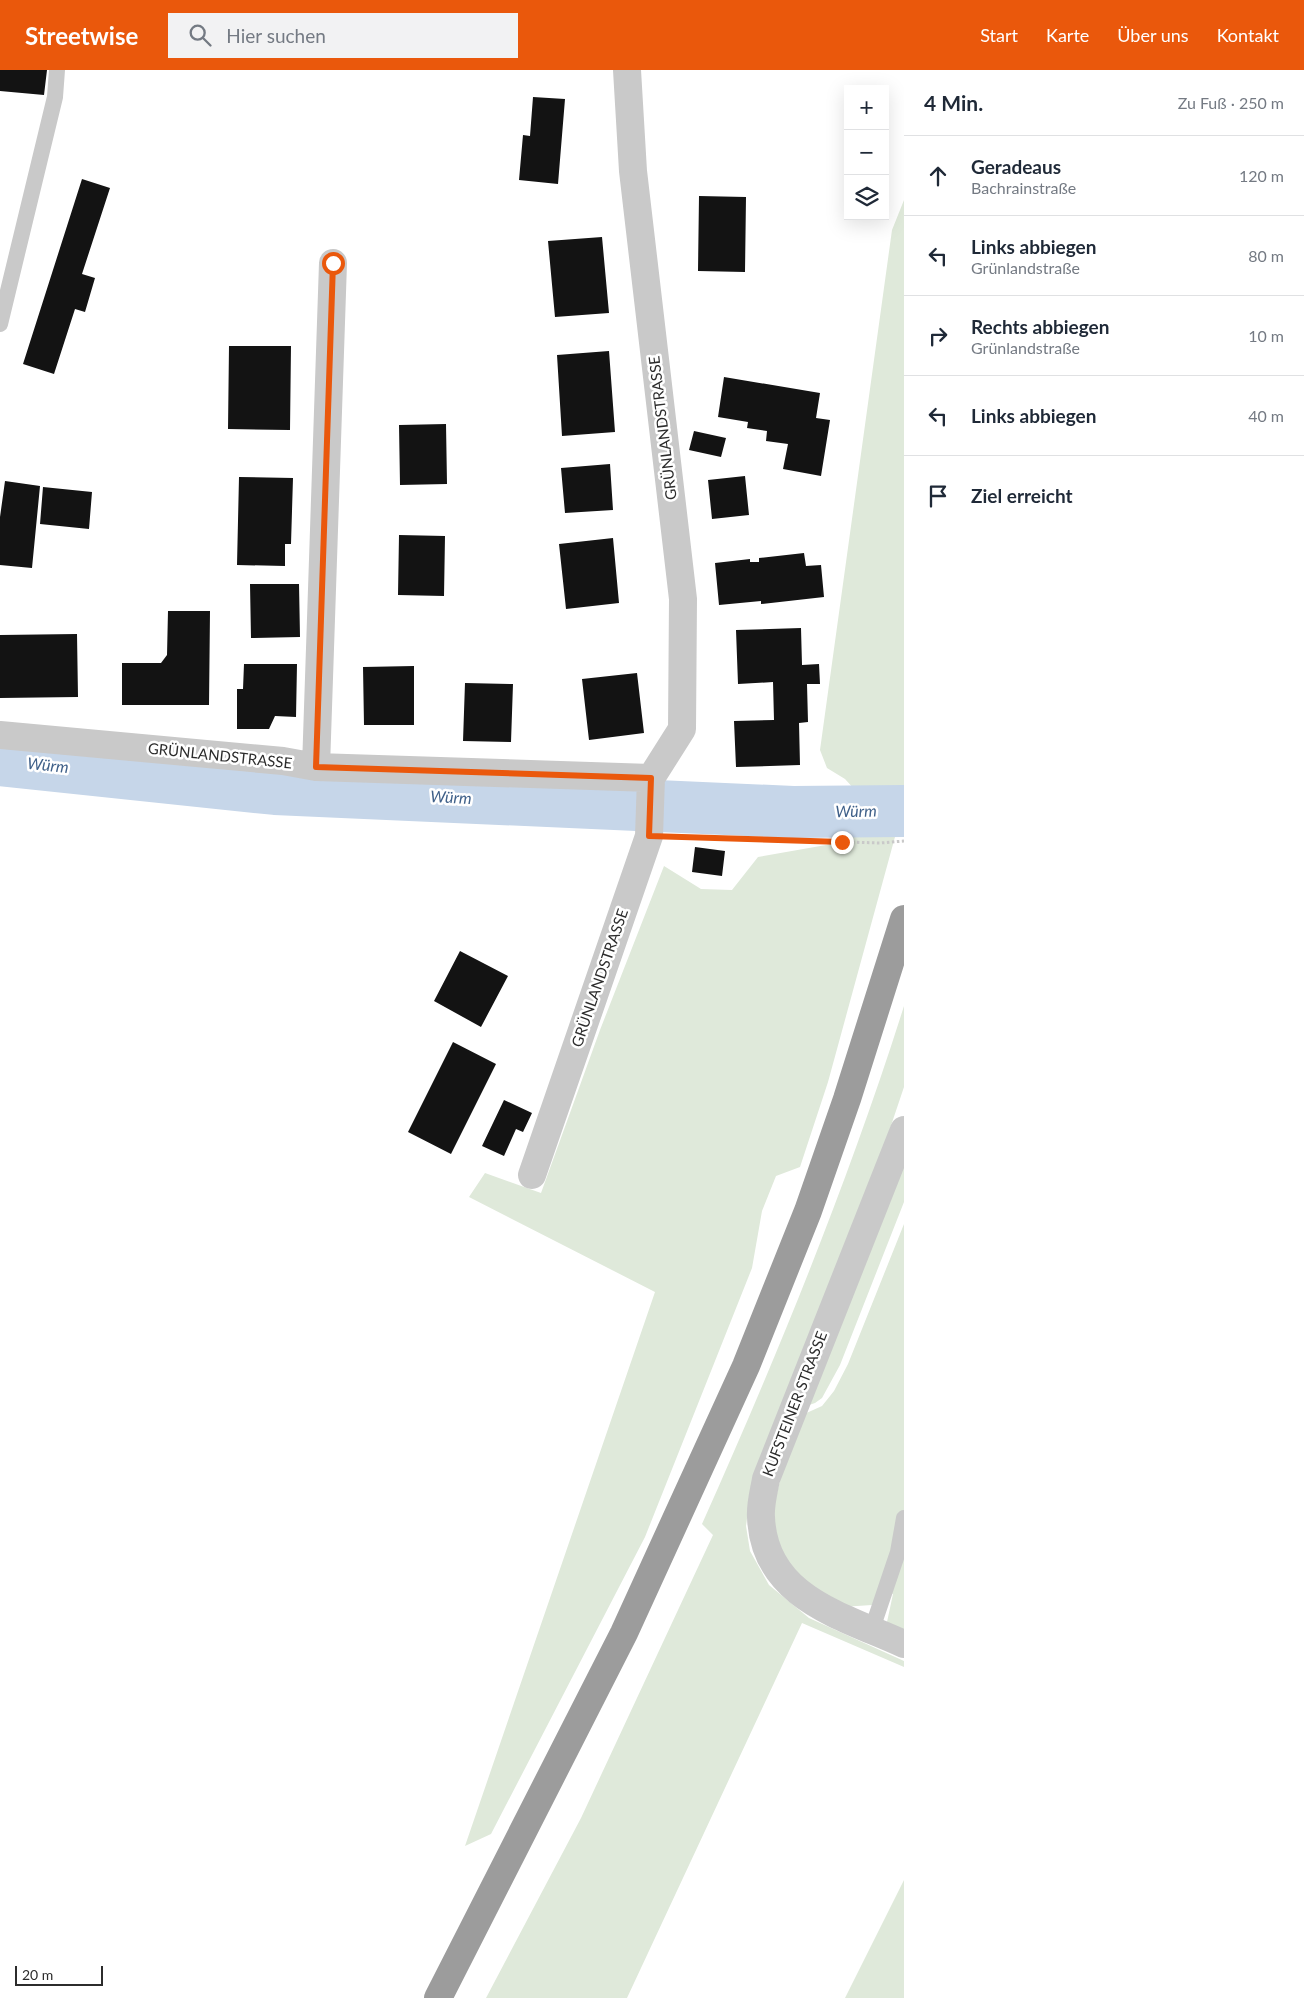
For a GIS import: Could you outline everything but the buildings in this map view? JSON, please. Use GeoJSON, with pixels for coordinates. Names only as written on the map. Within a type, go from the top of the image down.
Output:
{"type":"FeatureCollection","features":[{"type":"Feature","properties":{"kind":"highway"},"geometry":{"type":"LineString","coordinates":[[438,1998],[624,1633],[746,1366],[808,1211],[847,1099],[904,919]]}},
{"type":"Feature","properties":{"kind":"street","name":"GRÜNLANDSTRASSE"},"geometry":{"type":"LineString","coordinates":[[532,1175],[649,831],[651,778],[682,729],[683,599],[632,171],[627,70]]}},
{"type":"Feature","properties":{"kind":"street"},"geometry":{"type":"LineString","coordinates":[[316,767],[333,263]]}},
{"type":"Feature","properties":{"kind":"street","name":"GRÜNLANDSTRASSE"},"geometry":{"type":"LineString","coordinates":[[0,735],[283,761],[316,767],[651,778]]}},
{"type":"Feature","properties":{"kind":"street","name":"KUFSTEINER STRASSE"},"geometry":{"type":"LineString","coordinates":[[904,1130],[766,1479],[761,1516],[763,1540],[770,1560],[783,1580],[811,1601],[904,1644]]}},
{"type":"Feature","properties":{"kind":"lane"},"geometry":{"type":"LineString","coordinates":[[0,324],[55,97],[57,70]]}},
{"type":"Feature","properties":{"kind":"lane"},"geometry":{"type":"LineString","coordinates":[[872,1629],[898,1552],[904,1518]]}},
{"type":"Feature","properties":{"kind":"path"},"geometry":{"type":"LineString","coordinates":[[649,831],[880,843],[904,841]]}},
{"type":"Feature","properties":{"kind":"green space"},"geometry":{"type":"Polygon","coordinates":[[[904,200],[904,804],[828,1082],[800,1167],[776,1176],[762,1211],[752,1268],[645,1537],[491,1834],[465,1846],[655,1292],[469,1197],[485,1173],[541,1193],[600,1030],[664,866],[701,889],[732,890],[758,857],[843,842],[856,791],[845,779],[827,768],[820,750],[892,230],[904,200]]]}},
{"type":"Feature","properties":{"kind":"green space"},"geometry":{"type":"Polygon","coordinates":[[[904,1006],[904,1087],[874,1176],[749,1504],[746,1526],[750,1551],[769,1585],[809,1618],[904,1661],[904,1667],[802,1623],[627,1998],[486,1998],[581,1818],[713,1535],[702,1524],[785,1332],[836,1203],[904,1006]]]}},
{"type":"Feature","properties":{"kind":"green space"},"geometry":{"type":"Polygon","coordinates":[[[904,1158],[904,1202],[840,1365],[822,1398],[806,1406],[904,1158]]]}},
{"type":"Feature","properties":{"kind":"green space"},"geometry":{"type":"Polygon","coordinates":[[[904,1224],[904,1637],[887,1622],[893,1594],[881,1590],[872,1605],[842,1607],[788,1569],[775,1541],[773,1510],[782,1472],[802,1415],[822,1406],[834,1391],[848,1364],[904,1224]]]}},
{"type":"Feature","properties":{"kind":"green space"},"geometry":{"type":"Polygon","coordinates":[[[904,1880],[904,1998],[845,1998],[904,1880]]]}},
{"type":"Feature","properties":{"kind":"waterway","name":"Würm"},"geometry":{"type":"LineString","coordinates":[[0,760],[275,789],[793,812],[904,811]]}},
{"type":"Feature","properties":{"kind":"route"},"geometry":{"type":"LineString","coordinates":[[333,263],[316,767],[651,778],[649,836],[842,842]]}}]}
